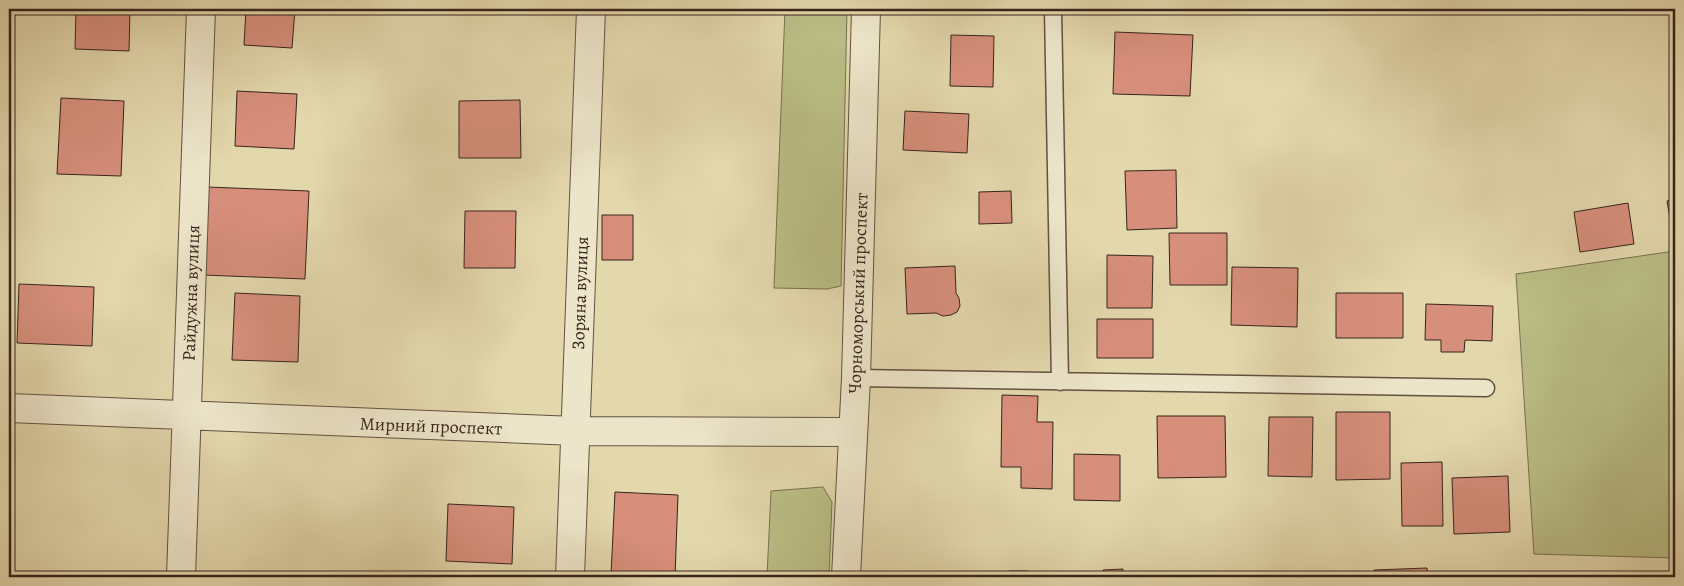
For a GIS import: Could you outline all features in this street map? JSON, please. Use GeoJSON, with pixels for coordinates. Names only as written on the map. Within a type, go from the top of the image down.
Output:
{"type":"FeatureCollection","features":[{"type":"Feature","properties":{"kind":"street","name":"Райдужна вулиця"},"geometry":{"type":"LineString","coordinates":[[181,577],[201,9]]}},
{"type":"Feature","properties":{"kind":"street","name":"Зоряна вулиця"},"geometry":{"type":"LineString","coordinates":[[570,577],[591,9]]}},
{"type":"Feature","properties":{"kind":"street","name":"Чорноморський проспект"},"geometry":{"type":"LineString","coordinates":[[846,577],[856,378],[866,9]]}},
{"type":"Feature","properties":{"kind":"street","name":"Мирний проспект"},"geometry":{"type":"LineString","coordinates":[[9,408],[575,431],[853,432]]}},
{"type":"Feature","properties":{"kind":"lane"},"geometry":{"type":"LineString","coordinates":[[1053,9],[1060,382]]}},
{"type":"Feature","properties":{"kind":"lane"},"geometry":{"type":"LineString","coordinates":[[856,378],[1486,388]]}},
{"type":"Feature","properties":{"kind":"green space"},"geometry":{"type":"Polygon","coordinates":[[[785,9],[847,9],[841,286],[827,289],[774,288],[785,9]]]}},
{"type":"Feature","properties":{"kind":"green space"},"geometry":{"type":"Polygon","coordinates":[[[1675,251],[1675,558],[1534,554],[1516,274],[1675,251]]]}},
{"type":"Feature","properties":{"kind":"green space"},"geometry":{"type":"Polygon","coordinates":[[[823,487],[832,502],[829,577],[767,577],[771,491],[823,487]]]}},
{"type":"Feature","properties":{"kind":"building"},"geometry":{"type":"Polygon","coordinates":[[[76,9],[130,9],[129,51],[75,49],[76,9]]]}},
{"type":"Feature","properties":{"kind":"building"},"geometry":{"type":"Polygon","coordinates":[[[246,9],[295,9],[292,48],[244,45],[246,9]]]}},
{"type":"Feature","properties":{"kind":"building"},"geometry":{"type":"Polygon","coordinates":[[[1115,32],[1193,35],[1190,96],[1113,94],[1115,32]]]}},
{"type":"Feature","properties":{"kind":"building"},"geometry":{"type":"Polygon","coordinates":[[[951,35],[994,36],[993,87],[950,86],[951,35]]]}},
{"type":"Feature","properties":{"kind":"building"},"geometry":{"type":"Polygon","coordinates":[[[237,91],[297,94],[294,149],[235,146],[237,91]]]}},
{"type":"Feature","properties":{"kind":"building"},"geometry":{"type":"Polygon","coordinates":[[[61,98],[124,101],[121,176],[57,174],[61,98]]]}},
{"type":"Feature","properties":{"kind":"building"},"geometry":{"type":"Polygon","coordinates":[[[520,100],[521,158],[459,158],[459,101],[520,100]]]}},
{"type":"Feature","properties":{"kind":"building"},"geometry":{"type":"Polygon","coordinates":[[[905,111],[969,114],[967,153],[903,150],[905,111]]]}},
{"type":"Feature","properties":{"kind":"building"},"geometry":{"type":"Polygon","coordinates":[[[1176,170],[1177,228],[1127,230],[1125,171],[1176,170]]]}},
{"type":"Feature","properties":{"kind":"building"},"geometry":{"type":"Polygon","coordinates":[[[207,187],[309,191],[305,279],[203,275],[207,187]]]}},
{"type":"Feature","properties":{"kind":"building"},"geometry":{"type":"Polygon","coordinates":[[[1011,191],[1012,223],[979,224],[979,192],[1011,191]]]}},
{"type":"Feature","properties":{"kind":"building"},"geometry":{"type":"Polygon","coordinates":[[[1675,199],[1675,241],[1674,241],[1667,201],[1675,199]]]}},
{"type":"Feature","properties":{"kind":"building"},"geometry":{"type":"Polygon","coordinates":[[[1628,203],[1634,244],[1580,252],[1574,212],[1628,203]]]}},
{"type":"Feature","properties":{"kind":"building"},"geometry":{"type":"Polygon","coordinates":[[[465,211],[516,211],[515,268],[464,268],[465,211]]]}},
{"type":"Feature","properties":{"kind":"building"},"geometry":{"type":"Polygon","coordinates":[[[602,215],[633,215],[633,260],[602,260],[602,215]]]}},
{"type":"Feature","properties":{"kind":"building"},"geometry":{"type":"Polygon","coordinates":[[[1169,233],[1227,233],[1227,285],[1170,285],[1169,233]]]}},
{"type":"Feature","properties":{"kind":"building"},"geometry":{"type":"Polygon","coordinates":[[[1107,255],[1153,256],[1152,308],[1107,308],[1107,255]]]}},
{"type":"Feature","properties":{"kind":"building"},"geometry":{"type":"Polygon","coordinates":[[[955,266],[956,293],[960,306],[957,312],[943,316],[936,313],[907,314],[905,268],[955,266]]]}},
{"type":"Feature","properties":{"kind":"building"},"geometry":{"type":"Polygon","coordinates":[[[1232,267],[1298,268],[1297,327],[1231,325],[1232,267]]]}},
{"type":"Feature","properties":{"kind":"building"},"geometry":{"type":"Polygon","coordinates":[[[19,284],[94,287],[92,346],[17,343],[19,284]]]}},
{"type":"Feature","properties":{"kind":"building"},"geometry":{"type":"Polygon","coordinates":[[[235,293],[300,296],[298,362],[232,360],[235,293]]]}},
{"type":"Feature","properties":{"kind":"building"},"geometry":{"type":"Polygon","coordinates":[[[1336,293],[1403,293],[1403,338],[1336,338],[1336,293]]]}},
{"type":"Feature","properties":{"kind":"building"},"geometry":{"type":"Polygon","coordinates":[[[1426,304],[1493,306],[1492,341],[1465,340],[1464,352],[1441,352],[1441,340],[1425,340],[1426,304]]]}},
{"type":"Feature","properties":{"kind":"building"},"geometry":{"type":"Polygon","coordinates":[[[1097,319],[1153,319],[1153,358],[1097,358],[1097,319]]]}},
{"type":"Feature","properties":{"kind":"building"},"geometry":{"type":"Polygon","coordinates":[[[1002,395],[1038,396],[1037,422],[1053,422],[1052,489],[1021,488],[1021,467],[1001,467],[1002,395]]]}},
{"type":"Feature","properties":{"kind":"building"},"geometry":{"type":"Polygon","coordinates":[[[1336,412],[1390,412],[1390,479],[1336,480],[1336,412]]]}},
{"type":"Feature","properties":{"kind":"building"},"geometry":{"type":"Polygon","coordinates":[[[1157,416],[1225,416],[1226,477],[1158,478],[1157,416]]]}},
{"type":"Feature","properties":{"kind":"building"},"geometry":{"type":"Polygon","coordinates":[[[1269,417],[1313,417],[1312,477],[1268,476],[1269,417]]]}},
{"type":"Feature","properties":{"kind":"building"},"geometry":{"type":"Polygon","coordinates":[[[1074,454],[1120,455],[1120,501],[1074,500],[1074,454]]]}},
{"type":"Feature","properties":{"kind":"building"},"geometry":{"type":"Polygon","coordinates":[[[1442,462],[1443,526],[1402,526],[1401,463],[1442,462]]]}},
{"type":"Feature","properties":{"kind":"building"},"geometry":{"type":"Polygon","coordinates":[[[1508,476],[1510,532],[1454,534],[1452,478],[1508,476]]]}},
{"type":"Feature","properties":{"kind":"building"},"geometry":{"type":"Polygon","coordinates":[[[615,492],[678,495],[675,577],[611,575],[615,492]]]}},
{"type":"Feature","properties":{"kind":"building"},"geometry":{"type":"Polygon","coordinates":[[[448,504],[514,507],[512,564],[446,561],[448,504]]]}},
{"type":"Feature","properties":{"kind":"building"},"geometry":{"type":"Polygon","coordinates":[[[1427,568],[1428,577],[1374,577],[1374,570],[1427,568]]]}},
{"type":"Feature","properties":{"kind":"building"},"geometry":{"type":"Polygon","coordinates":[[[1123,569],[1123,577],[1103,577],[1103,570],[1123,569]]]}},
{"type":"Feature","properties":{"kind":"building"},"geometry":{"type":"Polygon","coordinates":[[[1009,571],[1028,571],[1028,577],[1009,577],[1009,571]]]}}]}
